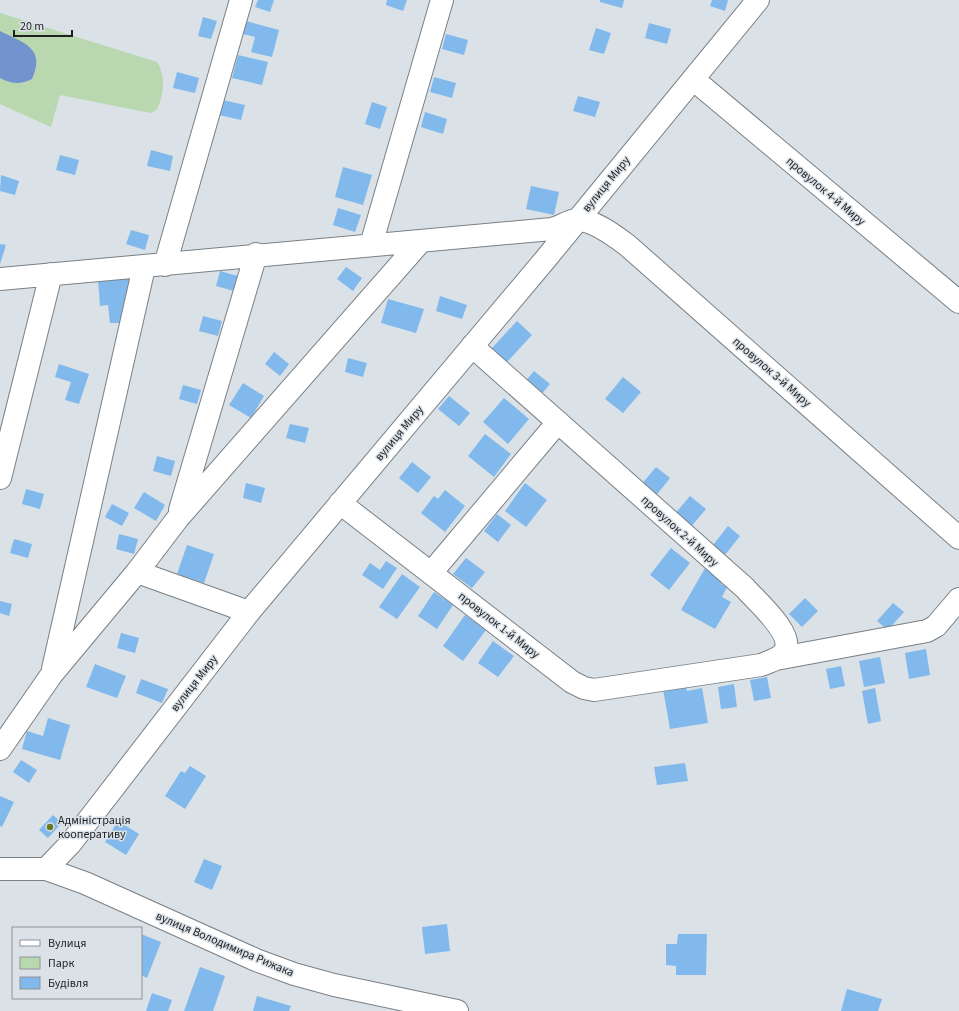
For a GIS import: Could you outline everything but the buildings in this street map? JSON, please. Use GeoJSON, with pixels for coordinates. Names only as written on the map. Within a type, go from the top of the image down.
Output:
{"type":"FeatureCollection","features":[{"type":"Feature","properties":{"kind":"street"},"geometry":{"type":"LineString","coordinates":[[52,674],[154,266],[241,0]]}},
{"type":"Feature","properties":{"kind":"street"},"geometry":{"type":"LineString","coordinates":[[371,245],[442,0]]}},
{"type":"Feature","properties":{"kind":"street","name":"вулиця Миру"},"geometry":{"type":"LineString","coordinates":[[46,869],[70,844],[249,612],[472,346],[758,0]]}},
{"type":"Feature","properties":{"kind":"street","name":"провулок 4-й Миру"},"geometry":{"type":"LineString","coordinates":[[692,79],[959,302]]}},
{"type":"Feature","properties":{"kind":"street"},"geometry":{"type":"LineString","coordinates":[[0,278],[154,266],[256,254],[552,229],[576,220]]}},
{"type":"Feature","properties":{"kind":"street","name":"провулок 3-й Миру"},"geometry":{"type":"LineString","coordinates":[[576,220],[602,228],[627,245],[959,538]]}},
{"type":"Feature","properties":{"kind":"street"},"geometry":{"type":"LineString","coordinates":[[0,748],[52,674],[137,572],[178,518],[421,240]]}},
{"type":"Feature","properties":{"kind":"street"},"geometry":{"type":"LineString","coordinates":[[178,518],[256,254]]}},
{"type":"Feature","properties":{"kind":"street"},"geometry":{"type":"LineString","coordinates":[[0,478],[51,274]]}},
{"type":"Feature","properties":{"kind":"street","name":"провулок 2-й Миру"},"geometry":{"type":"LineString","coordinates":[[472,346],[750,593],[784,631],[786,641],[784,651],[776,659]]}},
{"type":"Feature","properties":{"kind":"street"},"geometry":{"type":"LineString","coordinates":[[431,573],[558,422]]}},
{"type":"Feature","properties":{"kind":"street","name":"провулок 1-й Миру"},"geometry":{"type":"LineString","coordinates":[[340,503],[572,682],[584,688],[594,690],[677,678],[761,665],[776,659]]}},
{"type":"Feature","properties":{"kind":"street"},"geometry":{"type":"LineString","coordinates":[[137,572],[249,612]]}},
{"type":"Feature","properties":{"kind":"street"},"geometry":{"type":"LineString","coordinates":[[776,659],[928,631],[936,626],[959,599]]}},
{"type":"Feature","properties":{"kind":"street","name":"вулиця Володимира Рижака"},"geometry":{"type":"LineString","coordinates":[[0,869],[46,869],[85,883],[256,960],[294,974],[334,985],[457,1011]]}},
{"type":"Feature","properties":{"kind":"green space"},"geometry":{"type":"Polygon","coordinates":[[[0,13],[157,62],[162,73],[163,86],[157,109],[152,113],[145,112],[60,95],[51,127],[0,104],[0,13]]]}},
{"type":"Feature","properties":{"kind":"water"},"geometry":{"type":"Polygon","coordinates":[[[0,31],[24,43],[34,53],[36,69],[32,79],[16,83],[8,82],[0,78],[0,31]]]}},
{"type":"Feature","properties":{"kind":"place","name":"Адміністрація кооперативу"},"geometry":{"type":"Point","coordinates":[50,827]}}]}
